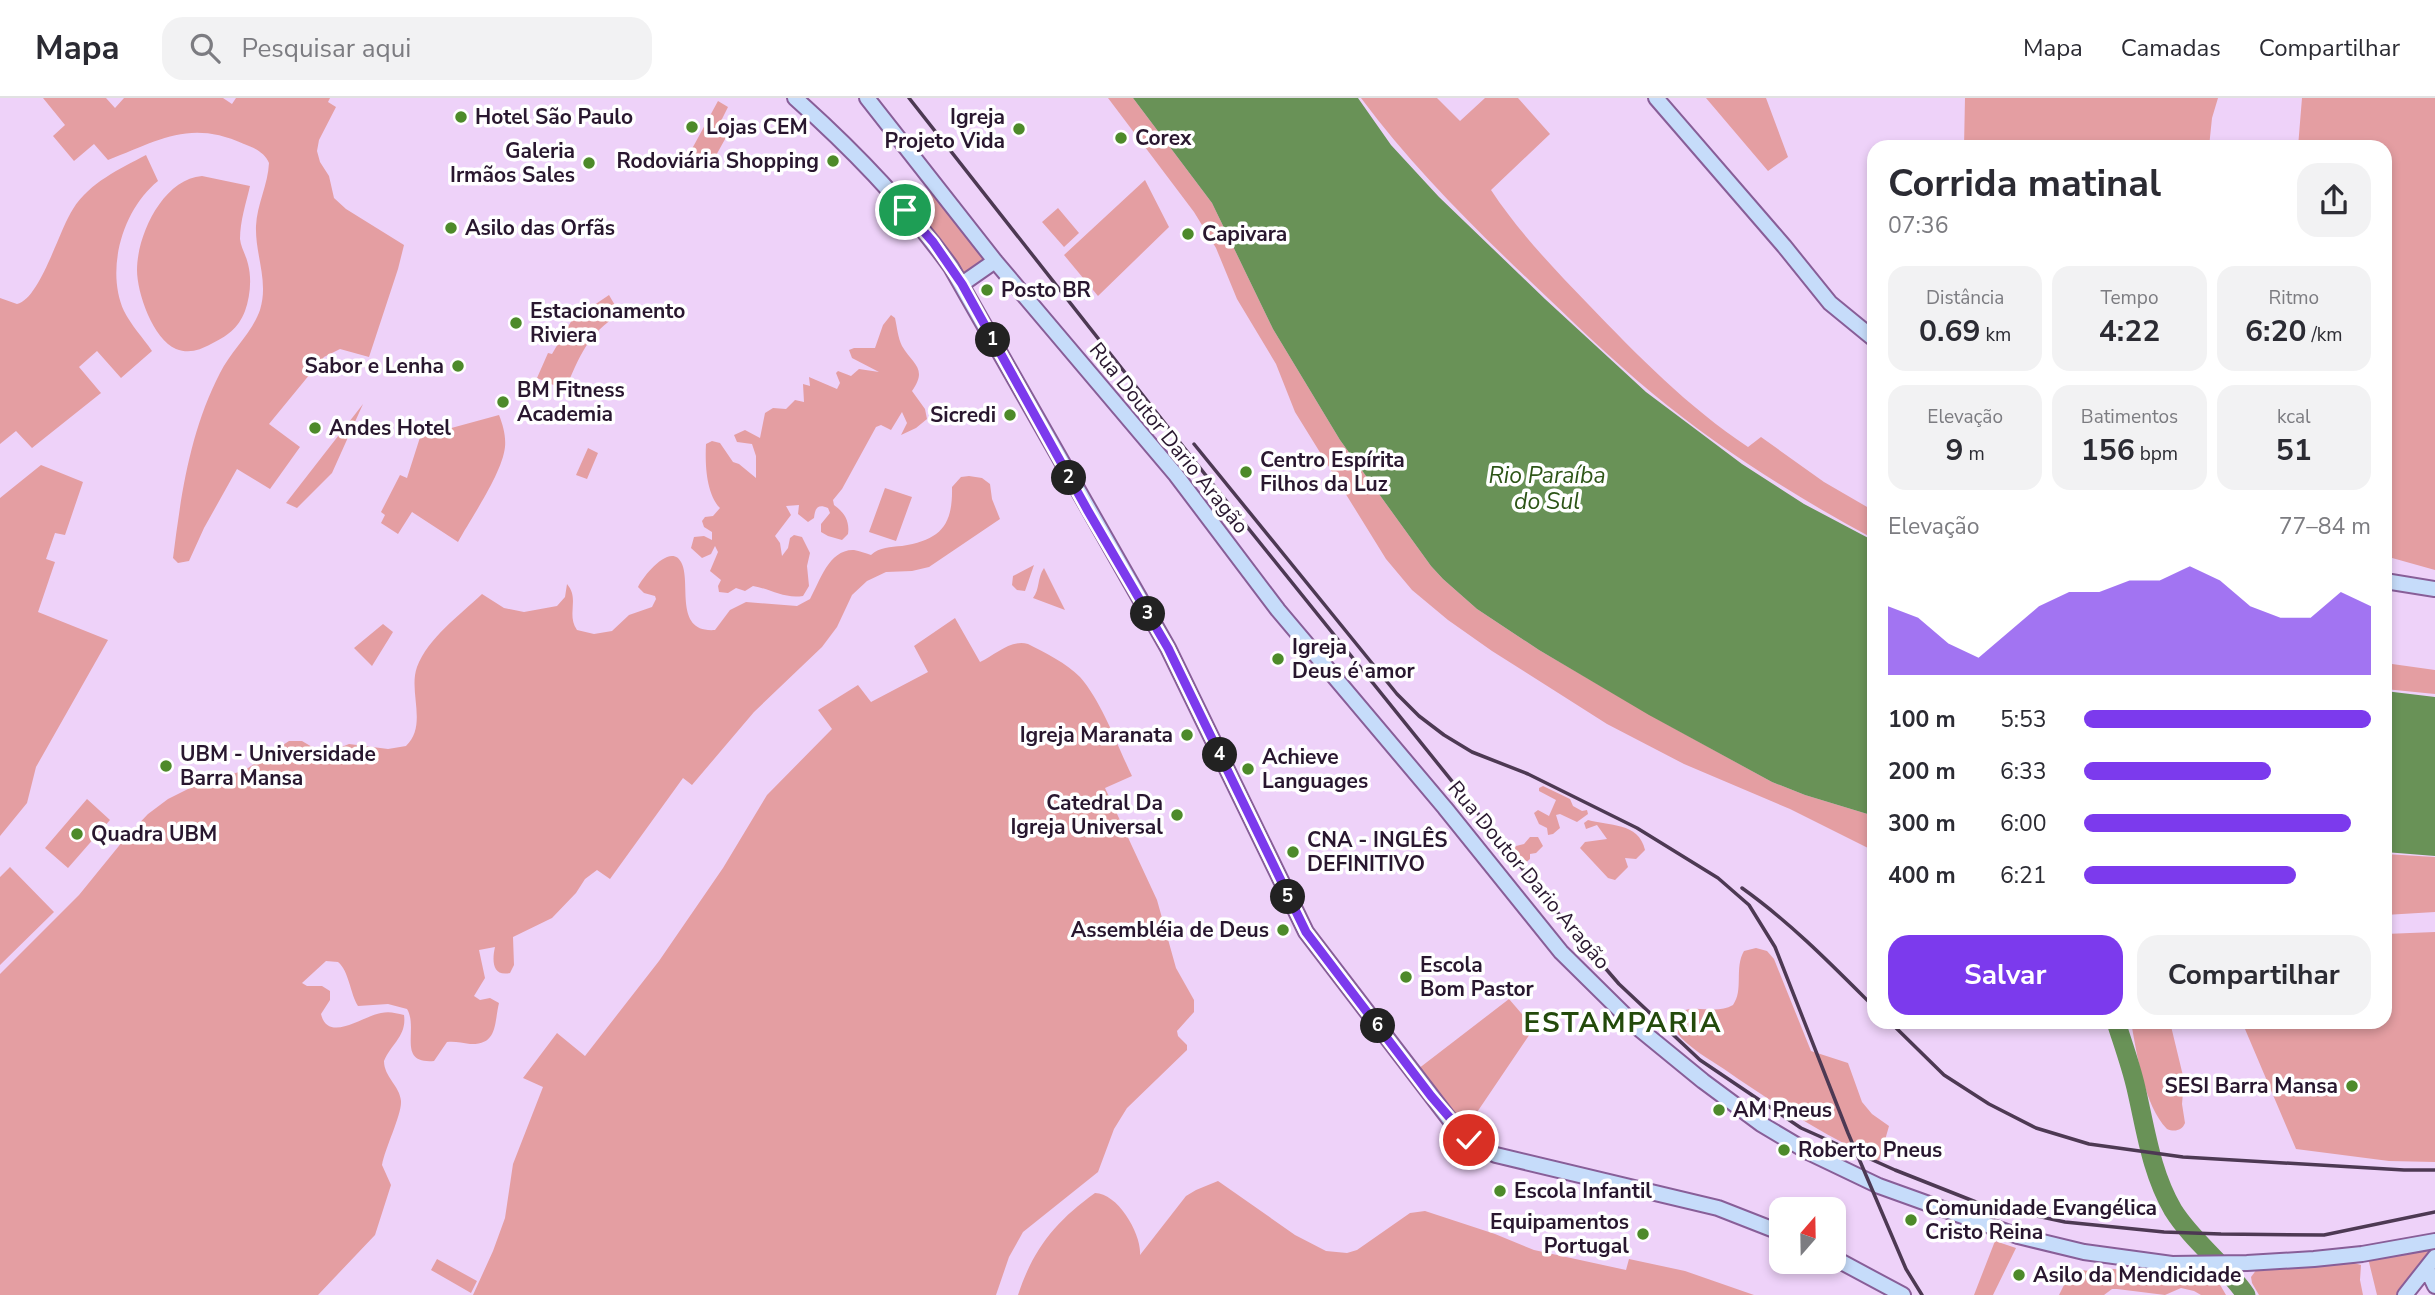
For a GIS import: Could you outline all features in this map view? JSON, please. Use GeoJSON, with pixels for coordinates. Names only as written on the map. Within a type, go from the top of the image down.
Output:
{"type":"FeatureCollection","features":[{"type":"Feature","properties":{"kind":"main road"},"geometry":{"type":"LineString","coordinates":[[795,98],[905,210],[933,242],[962,284],[1088,511],[1168,648],[1306,932],[1457,1128],[1475,1145],[1507,1158],[1718,1208],[1769,1228]]}},
{"type":"Feature","properties":{"kind":"main road","name":"Rua Doutor Dario Aragão"},"geometry":{"type":"LineString","coordinates":[[867,98],[995,261],[1176,475],[1278,610],[1444,806],[1561,952],[1637,1027],[1761,1124],[1810,1153],[1880,1186],[1961,1217],[2051,1245],[2172,1264],[2314,1259],[2435,1241]]}},
{"type":"Feature","properties":{"kind":"main road"},"geometry":{"type":"LineString","coordinates":[[1656,98],[1784,246],[1829,303],[1867,333]]}},
{"type":"Feature","properties":{"kind":"main road"},"geometry":{"type":"LineString","coordinates":[[962,284],[995,261]]}},
{"type":"Feature","properties":{"kind":"main road"},"geometry":{"type":"LineString","coordinates":[[2392,582],[2435,589]]}},
{"type":"Feature","properties":{"kind":"main road"},"geometry":{"type":"LineString","coordinates":[[2431,1263],[2435,1286]]}},
{"type":"Feature","properties":{"kind":"main road"},"geometry":{"type":"LineString","coordinates":[[2405,1295],[2431,1263]]}},
{"type":"Feature","properties":{"kind":"main road"},"geometry":{"type":"LineString","coordinates":[[1846,1264],[1903,1295]]}},
{"type":"Feature","properties":{"kind":"shaded area"},"geometry":{"type":"Polygon","coordinates":[[[43,98],[106,98],[115,108],[124,98],[223,98],[232,104],[236,98],[330,98],[328,102],[336,107],[319,140],[317,151],[329,176],[334,198],[346,209],[404,245],[369,357],[340,349],[324,357],[269,424],[300,447],[270,489],[237,469],[189,561],[178,563],[173,558],[183,487],[194,440],[210,395],[220,373],[260,310],[263,289],[256,226],[269,163],[259,151],[207,133],[190,133],[159,140],[108,160],[94,144],[74,161],[53,136],[65,125],[43,98]]]}},
{"type":"Feature","properties":{"kind":"shaded area"},"geometry":{"type":"Polygon","coordinates":[[[1108,98],[1133,98],[1212,203],[1273,329],[1340,440],[1443,579],[1477,609],[1539,650],[1659,720],[1772,782],[1867,814],[1867,848],[1790,809],[1684,764],[1607,724],[1492,651],[1412,590],[1386,559],[1295,412],[1276,364],[1237,299],[1216,248],[1194,212],[1108,98]]]}},
{"type":"Feature","properties":{"kind":"shaded area"},"geometry":{"type":"Polygon","coordinates":[[[1361,98],[1437,98],[1460,121],[1485,98],[1518,98],[1550,134],[1491,190],[1525,235],[1626,343],[1664,380],[1726,432],[1748,447],[1761,437],[1824,482],[1867,507],[1867,535],[1732,453],[1636,380],[1463,216],[1400,147],[1361,98]]]}},
{"type":"Feature","properties":{"kind":"shaded area"},"geometry":{"type":"Polygon","coordinates":[[[1706,98],[1766,98],[1788,157],[1768,171],[1706,98]]]}},
{"type":"Feature","properties":{"kind":"shaded area"},"geometry":{"type":"Polygon","coordinates":[[[1965,98],[2218,98],[2210,140],[1964,140],[1965,98]]]}},
{"type":"Feature","properties":{"kind":"shaded area"},"geometry":{"type":"Polygon","coordinates":[[[2302,98],[2435,98],[2435,570],[2392,558],[2392,140],[2299,140],[2302,98]]]}},
{"type":"Feature","properties":{"kind":"shaded area"},"geometry":{"type":"Polygon","coordinates":[[[718,101],[728,107],[719,125],[729,132],[714,159],[708,156],[702,166],[687,158],[718,101]]]}},
{"type":"Feature","properties":{"kind":"shaded area"},"geometry":{"type":"Polygon","coordinates":[[[146,155],[158,181],[135,207],[127,223],[117,259],[116,277],[124,311],[152,351],[121,378],[97,351],[79,367],[101,393],[32,448],[16,431],[0,444],[0,298],[17,304],[25,299],[41,277],[73,209],[80,200],[106,177],[146,155]]]}},
{"type":"Feature","properties":{"kind":"shaded area"},"geometry":{"type":"Polygon","coordinates":[[[202,176],[250,186],[240,239],[249,270],[250,288],[245,311],[231,331],[203,348],[185,351],[176,349],[160,336],[148,314],[138,280],[138,256],[147,226],[164,198],[188,179],[202,176]]]}},
{"type":"Feature","properties":{"kind":"shaded area"},"geometry":{"type":"Polygon","coordinates":[[[1145,180],[1169,227],[1098,296],[1064,255],[1145,180]]]}},
{"type":"Feature","properties":{"kind":"shaded area"},"geometry":{"type":"Polygon","coordinates":[[[933,189],[991,258],[962,280],[910,209],[933,189]]]}},
{"type":"Feature","properties":{"kind":"shaded area"},"geometry":{"type":"Polygon","coordinates":[[[1058,208],[1079,233],[1064,247],[1042,222],[1058,208]]]}},
{"type":"Feature","properties":{"kind":"shaded area"},"geometry":{"type":"Polygon","coordinates":[[[609,295],[620,314],[592,338],[580,356],[565,390],[537,378],[548,353],[552,354],[572,320],[609,295]]]}},
{"type":"Feature","properties":{"kind":"shaded area"},"geometry":{"type":"Polygon","coordinates":[[[891,315],[895,318],[902,346],[919,372],[912,391],[925,409],[927,419],[901,435],[907,423],[902,412],[891,430],[881,425],[876,427],[842,489],[833,500],[834,505],[846,517],[848,525],[848,534],[842,540],[821,532],[821,524],[830,513],[828,508],[817,508],[814,518],[808,522],[798,514],[799,505],[786,506],[791,515],[775,536],[780,543],[782,556],[794,535],[802,537],[810,553],[807,566],[809,586],[803,596],[784,595],[753,586],[745,591],[736,588],[728,593],[719,592],[721,580],[710,571],[718,552],[715,546],[711,554],[702,558],[691,548],[694,537],[704,536],[712,540],[712,532],[704,527],[702,521],[705,517],[713,516],[720,508],[709,486],[706,444],[712,441],[720,443],[733,462],[756,478],[756,456],[752,444],[737,442],[734,435],[745,430],[760,438],[765,413],[773,408],[786,409],[795,400],[804,402],[803,384],[810,386],[809,377],[837,389],[840,383],[836,373],[838,371],[851,376],[859,369],[879,372],[852,358],[849,350],[875,348],[883,325],[891,315]]]}},
{"type":"Feature","properties":{"kind":"shaded area"},"geometry":{"type":"Polygon","coordinates":[[[363,404],[332,473],[297,508],[286,503],[363,404]]]}},
{"type":"Feature","properties":{"kind":"shaded area"},"geometry":{"type":"Polygon","coordinates":[[[499,415],[505,439],[503,458],[492,483],[458,542],[412,512],[398,534],[381,523],[385,515],[381,512],[400,475],[407,478],[423,428],[444,430],[499,415]]]}},
{"type":"Feature","properties":{"kind":"shaded area"},"geometry":{"type":"Polygon","coordinates":[[[588,448],[598,453],[587,479],[576,475],[588,448]]]}},
{"type":"Feature","properties":{"kind":"shaded area"},"geometry":{"type":"Polygon","coordinates":[[[41,465],[83,482],[65,535],[55,533],[46,559],[55,562],[38,612],[108,640],[36,767],[27,803],[0,836],[0,498],[41,465]]]}},
{"type":"Feature","properties":{"kind":"shaded area"},"geometry":{"type":"Polygon","coordinates":[[[961,477],[982,478],[990,484],[992,499],[1000,519],[929,567],[886,572],[867,581],[852,595],[837,627],[822,647],[754,712],[692,785],[683,778],[610,879],[597,870],[585,879],[576,893],[552,918],[513,937],[514,965],[510,973],[504,974],[497,970],[494,962],[495,947],[479,950],[485,978],[474,996],[480,1000],[490,998],[499,1003],[493,1032],[486,1041],[470,1044],[447,1042],[434,1061],[422,1060],[415,1057],[412,1051],[407,1009],[388,1004],[358,1006],[345,971],[338,962],[326,961],[302,983],[307,986],[322,986],[330,991],[330,1000],[321,1014],[325,1023],[331,1027],[348,1026],[384,1012],[404,1015],[401,1034],[384,1061],[401,1101],[382,1165],[391,1185],[375,1235],[318,1295],[0,1295],[0,974],[79,895],[148,814],[168,799],[192,787],[245,770],[289,741],[302,741],[324,754],[349,744],[388,749],[406,746],[416,728],[415,677],[422,656],[445,628],[482,594],[504,608],[524,612],[557,606],[565,597],[567,584],[571,590],[573,618],[577,630],[594,634],[612,631],[629,615],[652,607],[655,596],[644,593],[638,587],[658,562],[672,556],[682,564],[689,616],[694,624],[702,629],[715,630],[730,610],[746,602],[797,606],[810,599],[826,567],[845,551],[854,550],[871,555],[882,549],[915,543],[935,535],[947,521],[952,487],[961,477]]]}},
{"type":"Feature","properties":{"kind":"shaded area"},"geometry":{"type":"Polygon","coordinates":[[[885,488],[912,497],[896,541],[869,532],[885,488]]]}},
{"type":"Feature","properties":{"kind":"shaded area"},"geometry":{"type":"Polygon","coordinates":[[[1034,565],[1025,591],[1017,590],[1012,585],[1013,576],[1034,565]]]}},
{"type":"Feature","properties":{"kind":"shaded area"},"geometry":{"type":"Polygon","coordinates":[[[1044,568],[1065,610],[1033,598],[1044,568]]]}},
{"type":"Feature","properties":{"kind":"shaded area"},"geometry":{"type":"Polygon","coordinates":[[[955,618],[980,662],[1009,646],[1028,644],[1056,659],[1080,677],[1102,711],[1132,776],[1105,788],[1157,900],[1176,968],[1194,1000],[1194,1012],[1177,1031],[1187,1045],[1187,1050],[1127,1108],[1114,1129],[1098,1172],[1023,1232],[1009,1257],[996,1295],[473,1295],[505,1218],[513,1164],[543,1087],[523,1078],[557,1033],[585,1056],[659,961],[723,868],[767,795],[832,729],[818,710],[858,685],[871,702],[928,672],[914,646],[955,618]]]}},
{"type":"Feature","properties":{"kind":"shaded area"},"geometry":{"type":"Polygon","coordinates":[[[383,624],[393,632],[372,666],[354,648],[383,624]]]}},
{"type":"Feature","properties":{"kind":"shaded area"},"geometry":{"type":"Polygon","coordinates":[[[2392,664],[2435,670],[2435,694],[2392,690],[2392,664]]]}},
{"type":"Feature","properties":{"kind":"shaded area"},"geometry":{"type":"Polygon","coordinates":[[[1543,786],[1570,799],[1573,806],[1582,811],[1587,810],[1588,814],[1577,822],[1560,814],[1556,815],[1560,828],[1548,835],[1547,828],[1539,824],[1534,813],[1538,810],[1549,816],[1556,800],[1539,791],[1543,786]]]}},
{"type":"Feature","properties":{"kind":"shaded area","name":"Quadra UBM"},"geometry":{"type":"Polygon","coordinates":[[[87,799],[110,820],[68,868],[45,848],[87,799]]]}},
{"type":"Feature","properties":{"kind":"shaded area"},"geometry":{"type":"Polygon","coordinates":[[[1588,820],[1630,830],[1642,841],[1645,850],[1636,859],[1625,858],[1628,867],[1615,880],[1608,878],[1580,848],[1585,842],[1607,839],[1597,825],[1586,829],[1584,823],[1588,820]]]}},
{"type":"Feature","properties":{"kind":"shaded area"},"geometry":{"type":"Polygon","coordinates":[[[1530,837],[1538,837],[1543,846],[1536,853],[1530,854],[1530,859],[1523,865],[1516,860],[1513,852],[1516,846],[1524,844],[1530,837]]]}},
{"type":"Feature","properties":{"kind":"shaded area"},"geometry":{"type":"Polygon","coordinates":[[[2392,854],[2435,857],[2435,912],[2392,915],[2392,854]]]}},
{"type":"Feature","properties":{"kind":"shaded area"},"geometry":{"type":"Polygon","coordinates":[[[10,867],[54,912],[0,965],[0,877],[10,867]]]}},
{"type":"Feature","properties":{"kind":"shaded area","name":"SESI Barra Mansa"},"geometry":{"type":"Polygon","coordinates":[[[2435,932],[2435,1162],[2389,1161],[2296,1149],[2245,1029],[2392,1029],[2392,934],[2435,932]]]}},
{"type":"Feature","properties":{"kind":"shaded area"},"geometry":{"type":"Polygon","coordinates":[[[1756,948],[1767,951],[1774,959],[1811,1051],[1848,1063],[1862,1102],[1872,1114],[1889,1126],[1879,1161],[1781,1107],[1699,1053],[1676,1031],[1673,1018],[1679,1012],[1733,1005],[1738,993],[1741,958],[1744,951],[1756,948]]]}},
{"type":"Feature","properties":{"kind":"shaded area"},"geometry":{"type":"Polygon","coordinates":[[[1509,999],[1534,1028],[1465,1130],[1418,1069],[1509,999]]]}},
{"type":"Feature","properties":{"kind":"shaded area"},"geometry":{"type":"Polygon","coordinates":[[[2132,1029],[2172,1029],[2184,1080],[2182,1104],[2185,1123],[2180,1129],[2167,1129],[2159,1119],[2147,1093],[2132,1029]]]}},
{"type":"Feature","properties":{"kind":"shaded area"},"geometry":{"type":"Polygon","coordinates":[[[1218,1181],[1295,1235],[1326,1251],[1347,1253],[1357,1250],[1410,1213],[1425,1211],[1534,1250],[1626,1270],[1629,1259],[1685,1271],[1754,1295],[1018,1295],[1031,1264],[1057,1225],[1095,1193],[1112,1200],[1127,1216],[1137,1237],[1140,1255],[1186,1196],[1218,1181]]]}},
{"type":"Feature","properties":{"kind":"shaded area"},"geometry":{"type":"Polygon","coordinates":[[[2435,1239],[2435,1251],[2397,1295],[2377,1295],[2367,1254],[2435,1239]]]}},
{"type":"Feature","properties":{"kind":"shaded area"},"geometry":{"type":"Polygon","coordinates":[[[1995,1241],[2016,1248],[1993,1295],[1974,1295],[1995,1241]]]}},
{"type":"Feature","properties":{"kind":"shaded area"},"geometry":{"type":"Polygon","coordinates":[[[437,1259],[477,1281],[471,1293],[431,1270],[437,1259]]]}},
{"type":"Feature","properties":{"kind":"shaded area"},"geometry":{"type":"Polygon","coordinates":[[[2347,1261],[2361,1265],[2363,1295],[2259,1295],[2252,1283],[2251,1277],[2257,1269],[2347,1261]]]}},
{"type":"Feature","properties":{"kind":"shaded area"},"geometry":{"type":"Polygon","coordinates":[[[2100,1268],[2212,1271],[2226,1295],[2201,1295],[2181,1288],[2165,1295],[2112,1289],[2104,1295],[2059,1295],[2072,1269],[2090,1271],[2100,1268]]]}},
{"type":"Feature","properties":{"kind":"water","name":"Rio Paraíba do Sul"},"geometry":{"type":"Polygon","coordinates":[[[1133,98],[1358,98],[1391,145],[1439,197],[1646,392],[1742,464],[1804,504],[1867,537],[1867,814],[1772,782],[1649,715],[1539,650],[1477,609],[1443,579],[1340,440],[1273,329],[1212,203],[1133,98]]]}},
{"type":"Feature","properties":{"kind":"water"},"geometry":{"type":"Polygon","coordinates":[[[2392,692],[2435,697],[2435,856],[2392,853],[2392,692]]]}},
{"type":"Feature","properties":{"kind":"waterway"},"geometry":{"type":"LineString","coordinates":[[2118,1029],[2134,1080],[2154,1166],[2166,1196],[2181,1222],[2246,1295]]}},
{"type":"Feature","properties":{"kind":"railway"},"geometry":{"type":"LineString","coordinates":[[909,98],[1215,487],[1567,924],[1619,984],[1700,1060],[1801,1128],[1895,1170],[1981,1204],[2065,1222],[2164,1232],[2324,1235],[2435,1212]]}},
{"type":"Feature","properties":{"kind":"railway"},"geometry":{"type":"LineString","coordinates":[[1194,444],[1397,694],[1419,716],[1472,752],[1528,774],[1637,828],[1718,878],[1749,905],[1775,947],[1848,1133],[1906,1269],[1922,1295]]}},
{"type":"Feature","properties":{"kind":"railway"},"geometry":{"type":"LineString","coordinates":[[1742,888],[1794,930],[1867,1000]]}},
{"type":"Feature","properties":{"kind":"railway"},"geometry":{"type":"LineString","coordinates":[[1897,1029],[1944,1075],[1989,1104],[2036,1128],[2089,1144],[2183,1157],[2435,1170]]}},
{"type":"Feature","properties":{"kind":"place","name":"Hotel São Paulo"},"geometry":{"type":"Point","coordinates":[461,117]}},
{"type":"Feature","properties":{"kind":"place","name":"Lojas CEM"},"geometry":{"type":"Point","coordinates":[692,127]}},
{"type":"Feature","properties":{"kind":"place","name":"Igreja Projeto Vida"},"geometry":{"type":"Point","coordinates":[1019,129]}},
{"type":"Feature","properties":{"kind":"place","name":"Corex"},"geometry":{"type":"Point","coordinates":[1121,138]}},
{"type":"Feature","properties":{"kind":"place","name":"Rodoviária Shopping"},"geometry":{"type":"Point","coordinates":[833,161]}},
{"type":"Feature","properties":{"kind":"place","name":"Galeria Irmãos Sales"},"geometry":{"type":"Point","coordinates":[589,163]}},
{"type":"Feature","properties":{"kind":"place","name":"Asilo das Orfãs"},"geometry":{"type":"Point","coordinates":[451,228]}},
{"type":"Feature","properties":{"kind":"place","name":"Capivara"},"geometry":{"type":"Point","coordinates":[1188,234]}},
{"type":"Feature","properties":{"kind":"place","name":"Posto BR"},"geometry":{"type":"Point","coordinates":[987,290]}},
{"type":"Feature","properties":{"kind":"place","name":"Estacionamento Riviera"},"geometry":{"type":"Point","coordinates":[516,323]}},
{"type":"Feature","properties":{"kind":"place","name":"Sabor e Lenha"},"geometry":{"type":"Point","coordinates":[458,366]}},
{"type":"Feature","properties":{"kind":"place","name":"BM Fitness Academia"},"geometry":{"type":"Point","coordinates":[503,402]}},
{"type":"Feature","properties":{"kind":"place","name":"Sicredi"},"geometry":{"type":"Point","coordinates":[1010,415]}},
{"type":"Feature","properties":{"kind":"place","name":"Andes Hotel"},"geometry":{"type":"Point","coordinates":[315,428]}},
{"type":"Feature","properties":{"kind":"place","name":"Centro Espírita Filhos da Luz"},"geometry":{"type":"Point","coordinates":[1246,472]}},
{"type":"Feature","properties":{"kind":"place","name":"Igreja Deus é amor"},"geometry":{"type":"Point","coordinates":[1278,659]}},
{"type":"Feature","properties":{"kind":"place","name":"Igreja Maranata"},"geometry":{"type":"Point","coordinates":[1187,735]}},
{"type":"Feature","properties":{"kind":"place","name":"UBM - Universidade Barra Mansa"},"geometry":{"type":"Point","coordinates":[166,766]}},
{"type":"Feature","properties":{"kind":"place","name":"Achieve Languages"},"geometry":{"type":"Point","coordinates":[1248,769]}},
{"type":"Feature","properties":{"kind":"place","name":"Catedral Da Igreja Universal"},"geometry":{"type":"Point","coordinates":[1177,815]}},
{"type":"Feature","properties":{"kind":"place","name":"Quadra UBM"},"geometry":{"type":"Point","coordinates":[77,834]}},
{"type":"Feature","properties":{"kind":"place","name":"CNA - INGLÊS DEFINITIVO"},"geometry":{"type":"Point","coordinates":[1293,852]}},
{"type":"Feature","properties":{"kind":"place","name":"Assembléia de Deus"},"geometry":{"type":"Point","coordinates":[1283,930]}},
{"type":"Feature","properties":{"kind":"place","name":"Escola Bom Pastor"},"geometry":{"type":"Point","coordinates":[1406,977]}},
{"type":"Feature","properties":{"kind":"place","name":"SESI Barra Mansa"},"geometry":{"type":"Point","coordinates":[2352,1086]}},
{"type":"Feature","properties":{"kind":"place","name":"AM Pneus"},"geometry":{"type":"Point","coordinates":[1719,1110]}},
{"type":"Feature","properties":{"kind":"place","name":"Roberto Pneus"},"geometry":{"type":"Point","coordinates":[1784,1150]}},
{"type":"Feature","properties":{"kind":"place","name":"Escola Infantil"},"geometry":{"type":"Point","coordinates":[1500,1191]}},
{"type":"Feature","properties":{"kind":"place","name":"Comunidade Evangélica Cristo Reina"},"geometry":{"type":"Point","coordinates":[1911,1220]}},
{"type":"Feature","properties":{"kind":"place","name":"Equipamentos Portugal"},"geometry":{"type":"Point","coordinates":[1643,1234]}},
{"type":"Feature","properties":{"kind":"place","name":"Asilo da Mendicidade"},"geometry":{"type":"Point","coordinates":[2019,1275]}},
{"type":"Feature","properties":{"kind":"district","name":"ESTAMPARIA"},"geometry":{"type":"Point","coordinates":[1623,1022]}},
{"type":"Feature","properties":{"kind":"route"},"geometry":{"type":"LineString","coordinates":[[905,210],[933,242],[962,284],[1088,511],[1168,648],[1306,932],[1431,1096],[1469,1140]]}}]}
